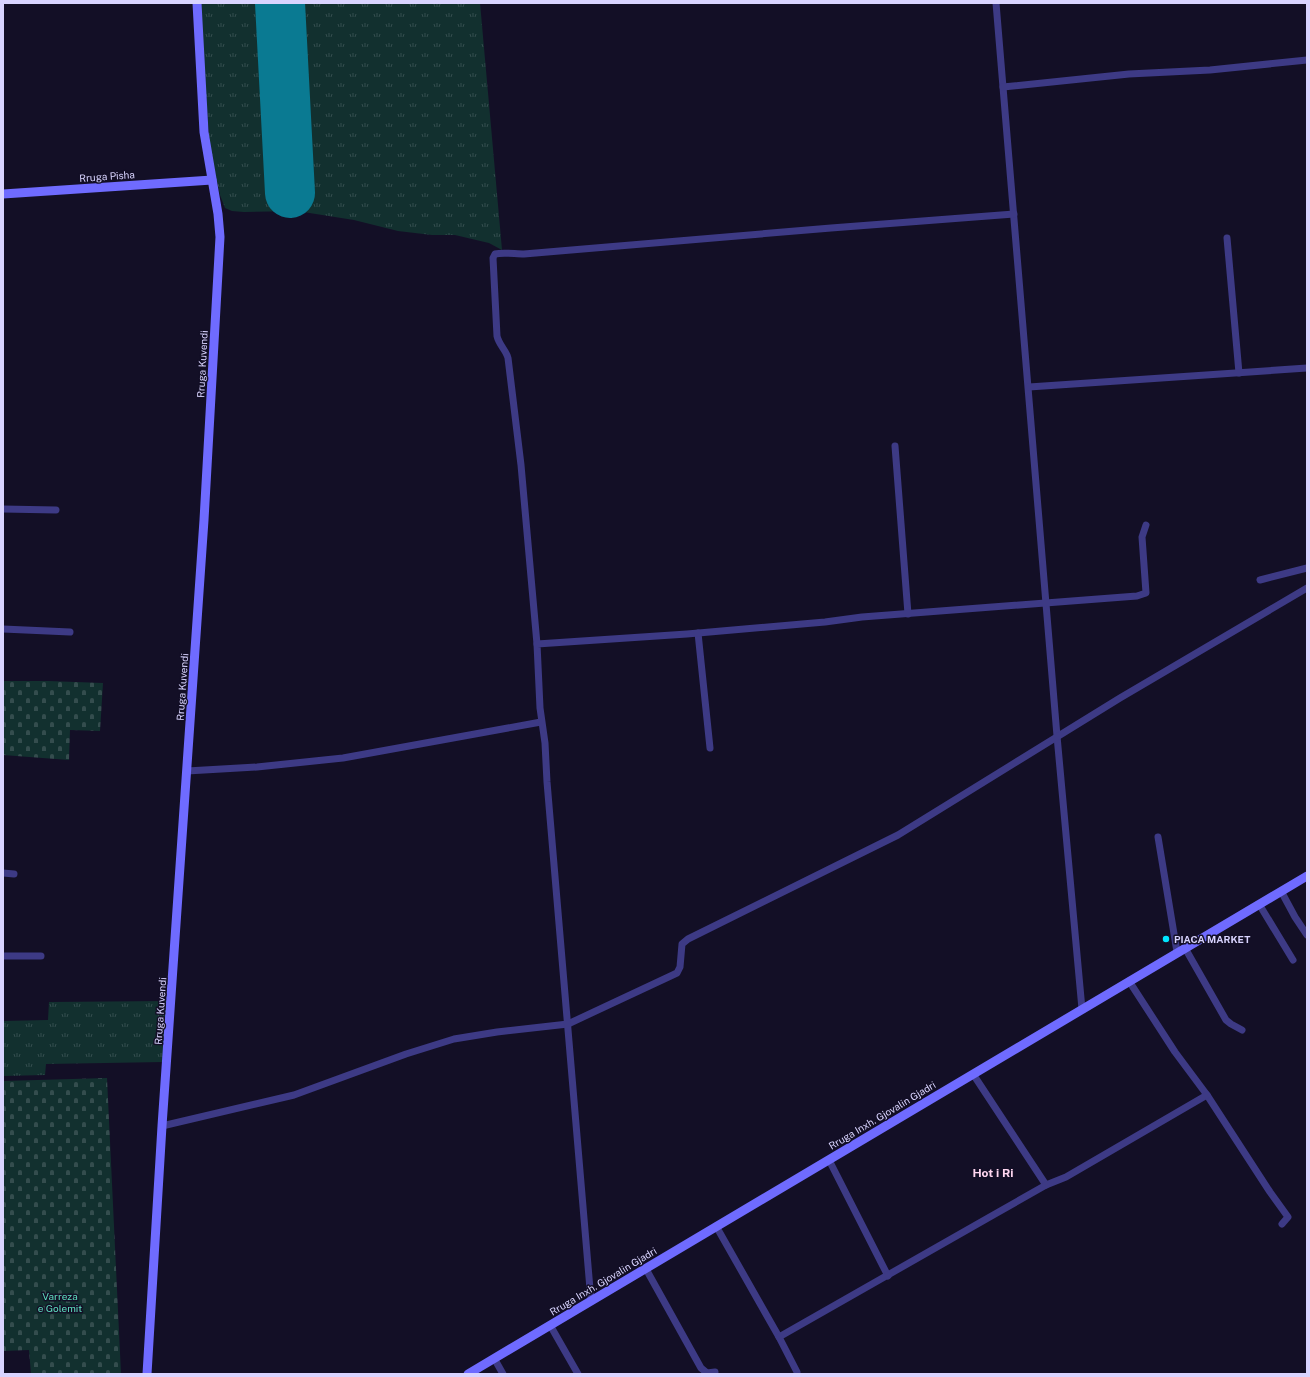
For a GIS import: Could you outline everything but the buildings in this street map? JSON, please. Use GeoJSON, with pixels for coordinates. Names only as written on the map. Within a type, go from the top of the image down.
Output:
{"type":"FeatureCollection","features":[{"type":"Feature","properties":{"kind":"street","name":"Rruga Kuvendi"},"geometry":{"type":"LineString","coordinates":[[147,1374],[162,1126],[188,771],[220,237],[218,214],[204,132],[197,3]]}},
{"type":"Feature","properties":{"kind":"street"},"geometry":{"type":"LineString","coordinates":[[996,3],[1057,736],[1082,1009]]}},
{"type":"Feature","properties":{"kind":"street"},"geometry":{"type":"LineString","coordinates":[[1003,87],[1123,74],[1210,70],[1307,60]]}},
{"type":"Feature","properties":{"kind":"street","name":"Rruga Pisha"},"geometry":{"type":"LineString","coordinates":[[3,194],[212,180]]}},
{"type":"Feature","properties":{"kind":"street"},"geometry":{"type":"LineString","coordinates":[[591,1301],[547,782],[545,743],[541,722],[537,644],[521,465],[508,358],[507,353],[499,342],[497,336],[493,258],[495,254],[501,253],[524,254],[1014,214]]}},
{"type":"Feature","properties":{"kind":"street"},"geometry":{"type":"LineString","coordinates":[[1227,238],[1239,373]]}},
{"type":"Feature","properties":{"kind":"street"},"geometry":{"type":"LineString","coordinates":[[1029,387],[1307,368]]}},
{"type":"Feature","properties":{"kind":"street"},"geometry":{"type":"LineString","coordinates":[[895,446],[908,614]]}},
{"type":"Feature","properties":{"kind":"street"},"geometry":{"type":"LineString","coordinates":[[3,509],[56,510]]}},
{"type":"Feature","properties":{"kind":"street"},"geometry":{"type":"LineString","coordinates":[[537,644],[1130,596],[1146,593],[1142,537],[1146,525]]}},
{"type":"Feature","properties":{"kind":"street"},"geometry":{"type":"LineString","coordinates":[[1260,580],[1307,568]]}},
{"type":"Feature","properties":{"kind":"street"},"geometry":{"type":"LineString","coordinates":[[162,1126],[294,1095],[406,1054],[454,1039],[489,1033],[568,1024],[677,973],[680,967],[682,944],[688,938],[898,835],[1057,736],[1307,588]]}},
{"type":"Feature","properties":{"kind":"street"},"geometry":{"type":"LineString","coordinates":[[3,629],[70,632]]}},
{"type":"Feature","properties":{"kind":"street"},"geometry":{"type":"LineString","coordinates":[[698,632],[710,748]]}},
{"type":"Feature","properties":{"kind":"street"},"geometry":{"type":"LineString","coordinates":[[188,771],[270,766],[343,758],[541,722]]}},
{"type":"Feature","properties":{"kind":"street"},"geometry":{"type":"LineString","coordinates":[[1158,837],[1181,950],[1226,1020],[1242,1030]]}},
{"type":"Feature","properties":{"kind":"street"},"geometry":{"type":"LineString","coordinates":[[3,873],[14,874]]}},
{"type":"Feature","properties":{"kind":"street","name":"Rruga Inxh. Gjovalin Gjadri"},"geometry":{"type":"LineString","coordinates":[[468,1374],[1307,876]]}},
{"type":"Feature","properties":{"kind":"street"},"geometry":{"type":"LineString","coordinates":[[1281,891],[1307,935]]}},
{"type":"Feature","properties":{"kind":"street"},"geometry":{"type":"LineString","coordinates":[[1258,904],[1293,960]]}},
{"type":"Feature","properties":{"kind":"street"},"geometry":{"type":"LineString","coordinates":[[3,956],[41,956]]}},
{"type":"Feature","properties":{"kind":"street"},"geometry":{"type":"LineString","coordinates":[[1129,981],[1175,1052],[1207,1095],[1288,1217],[1282,1224]]}},
{"type":"Feature","properties":{"kind":"street"},"geometry":{"type":"LineString","coordinates":[[973,1074],[1046,1185]]}},
{"type":"Feature","properties":{"kind":"street"},"geometry":{"type":"LineString","coordinates":[[779,1337],[1046,1185],[1066,1177],[1207,1095]]}},
{"type":"Feature","properties":{"kind":"street"},"geometry":{"type":"LineString","coordinates":[[829,1160],[888,1276]]}},
{"type":"Feature","properties":{"kind":"street"},"geometry":{"type":"LineString","coordinates":[[716,1226],[779,1337],[797,1374]]}},
{"type":"Feature","properties":{"kind":"street"},"geometry":{"type":"LineString","coordinates":[[646,1268],[701,1368],[707,1373],[715,1372]]}},
{"type":"Feature","properties":{"kind":"street"},"geometry":{"type":"LineString","coordinates":[[550,1325],[578,1374]]}},
{"type":"Feature","properties":{"kind":"street"},"geometry":{"type":"LineString","coordinates":[[494,1358],[503,1374]]}},
{"type":"Feature","properties":{"kind":"green space"},"geometry":{"type":"Polygon","coordinates":[[[199,3],[480,3],[502,250],[489,243],[455,235],[432,235],[398,231],[354,220],[297,211],[244,212],[232,211],[225,208],[220,195],[210,149],[199,3]]]}},
{"type":"Feature","properties":{"kind":"green space"},"geometry":{"type":"Polygon","coordinates":[[[3,681],[103,683],[100,731],[70,730],[69,760],[3,755],[3,681]]]}},
{"type":"Feature","properties":{"kind":"green space"},"geometry":{"type":"Polygon","coordinates":[[[168,1001],[163,1062],[46,1064],[45,1075],[3,1076],[3,1021],[48,1020],[49,1002],[168,1001]]]}},
{"type":"Feature","properties":{"kind":"green space","name":"Varreza e Golemit"},"geometry":{"type":"Polygon","coordinates":[[[107,1078],[121,1374],[31,1374],[29,1350],[3,1351],[3,1081],[107,1078]]]}},
{"type":"Feature","properties":{"kind":"runway"},"geometry":{"type":"LineString","coordinates":[[280,3],[290,193]]}},
{"type":"Feature","properties":{"kind":"place","name":"PIACA MARKET"},"geometry":{"type":"Point","coordinates":[1166,939]}},
{"type":"Feature","properties":{"kind":"district","name":"Hot i Ri"},"geometry":{"type":"Point","coordinates":[993,1173]}}]}
